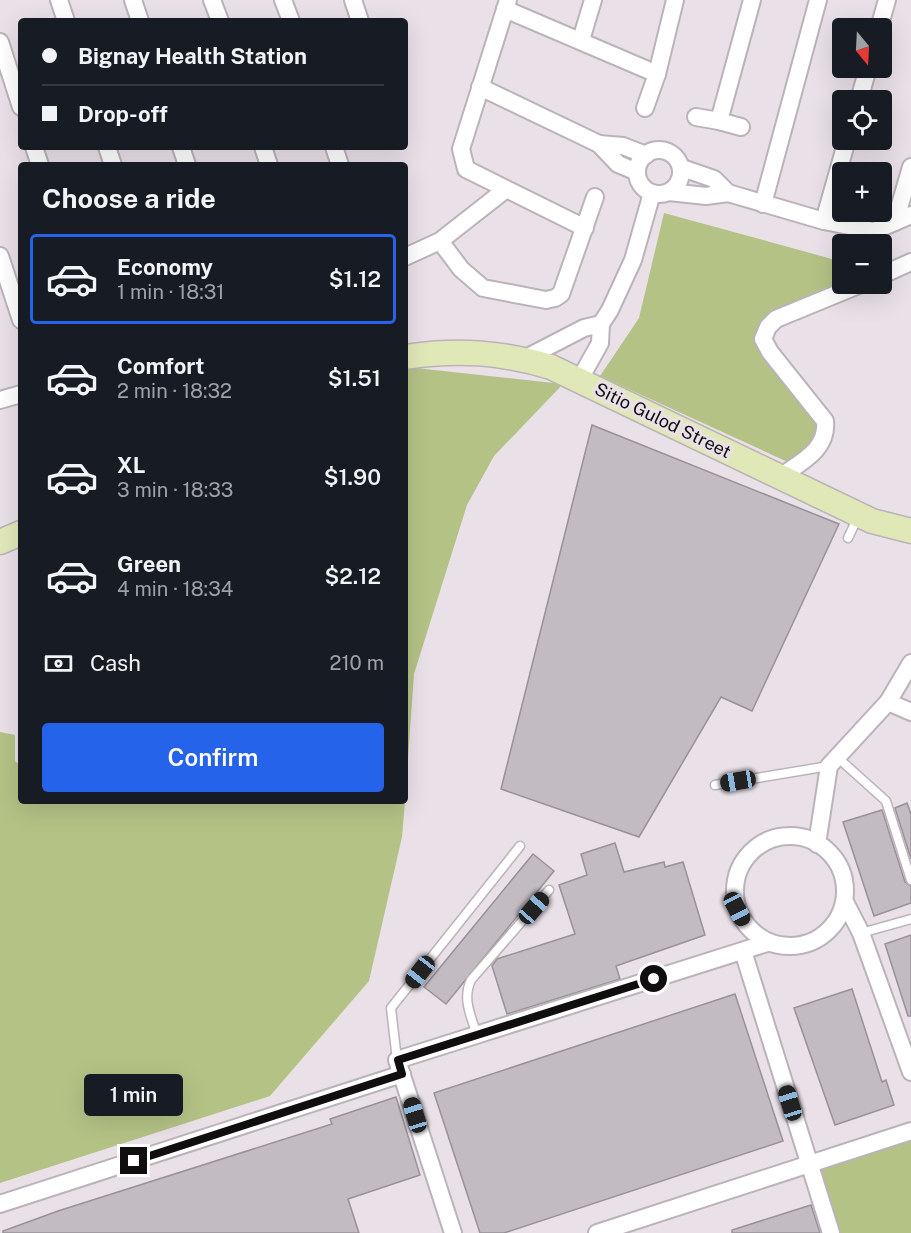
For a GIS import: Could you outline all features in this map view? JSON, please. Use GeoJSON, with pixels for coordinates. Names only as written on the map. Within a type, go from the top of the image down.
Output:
{"type":"FeatureCollection","features":[{"type":"Feature","properties":{"kind":"main road","name":"Sitio Gulod Street"},"geometry":{"type":"LineString","coordinates":[[408,357],[471,351],[524,359],[580,379],[872,521],[911,531]]}},
{"type":"Feature","properties":{"kind":"main road"},"geometry":{"type":"LineString","coordinates":[[0,542],[18,534]]}},
{"type":"Feature","properties":{"kind":"street"},"geometry":{"type":"LineString","coordinates":[[59,0],[65,18]]}},
{"type":"Feature","properties":{"kind":"street"},"geometry":{"type":"LineString","coordinates":[[133,0],[139,18]]}},
{"type":"Feature","properties":{"kind":"street"},"geometry":{"type":"LineString","coordinates":[[212,0],[219,18]]}},
{"type":"Feature","properties":{"kind":"street"},"geometry":{"type":"LineString","coordinates":[[285,0],[290,18]]}},
{"type":"Feature","properties":{"kind":"street"},"geometry":{"type":"LineString","coordinates":[[353,0],[359,18]]}},
{"type":"Feature","properties":{"kind":"street"},"geometry":{"type":"LineString","coordinates":[[581,40],[593,0]]}},
{"type":"Feature","properties":{"kind":"street"},"geometry":{"type":"LineString","coordinates":[[645,108],[657,74],[675,0]]}},
{"type":"Feature","properties":{"kind":"street"},"geometry":{"type":"LineString","coordinates":[[718,121],[752,0]]}},
{"type":"Feature","properties":{"kind":"street"},"geometry":{"type":"LineString","coordinates":[[763,204],[818,0]]}},
{"type":"Feature","properties":{"kind":"street"},"geometry":{"type":"LineString","coordinates":[[882,18],[887,0]]}},
{"type":"Feature","properties":{"kind":"street"},"geometry":{"type":"LineString","coordinates":[[585,228],[466,169],[462,159],[461,149],[506,5],[657,74]]}},
{"type":"Feature","properties":{"kind":"street"},"geometry":{"type":"LineString","coordinates":[[0,42],[18,98]]}},
{"type":"Feature","properties":{"kind":"street"},"geometry":{"type":"LineString","coordinates":[[480,87],[599,144],[623,146],[646,155]]}},
{"type":"Feature","properties":{"kind":"street"},"geometry":{"type":"LineString","coordinates":[[696,117],[741,127]]}},
{"type":"Feature","properties":{"kind":"street"},"geometry":{"type":"LineString","coordinates":[[599,144],[618,164],[637,172]]}},
{"type":"Feature","properties":{"kind":"street"},"geometry":{"type":"LineString","coordinates":[[728,193],[714,179],[682,168],[670,153],[658,150],[646,155],[639,162],[637,172],[640,183],[661,193],[706,196],[728,193],[824,221],[877,231],[911,215]]}},
{"type":"Feature","properties":{"kind":"street"},"geometry":{"type":"LineString","coordinates":[[824,221],[845,150]]}},
{"type":"Feature","properties":{"kind":"street"},"geometry":{"type":"LineString","coordinates":[[895,222],[911,167]]}},
{"type":"Feature","properties":{"kind":"street"},"geometry":{"type":"LineString","coordinates":[[580,379],[600,343],[601,324],[633,260],[661,193],[679,182],[682,168]]}},
{"type":"Feature","properties":{"kind":"street"},"geometry":{"type":"LineString","coordinates":[[408,256],[440,241],[505,189]]}},
{"type":"Feature","properties":{"kind":"street"},"geometry":{"type":"LineString","coordinates":[[440,241],[461,269],[483,288],[546,300],[555,298],[561,294],[595,196]]}},
{"type":"Feature","properties":{"kind":"street"},"geometry":{"type":"LineString","coordinates":[[0,256],[18,311]]}},
{"type":"Feature","properties":{"kind":"street"},"geometry":{"type":"LineString","coordinates":[[892,271],[911,262]]}},
{"type":"Feature","properties":{"kind":"street"},"geometry":{"type":"LineString","coordinates":[[780,477],[816,451],[826,435],[825,421],[770,352],[763,339],[768,327],[776,319],[837,294]]}},
{"type":"Feature","properties":{"kind":"street"},"geometry":{"type":"LineString","coordinates":[[524,359],[584,328],[601,324]]}},
{"type":"Feature","properties":{"kind":"street"},"geometry":{"type":"LineString","coordinates":[[0,400],[18,395]]}},
{"type":"Feature","properties":{"kind":"street"},"geometry":{"type":"LineString","coordinates":[[817,844],[832,761],[888,702],[911,663]]}},
{"type":"Feature","properties":{"kind":"street"},"geometry":{"type":"LineString","coordinates":[[888,702],[911,712]]}},
{"type":"Feature","properties":{"kind":"street"},"geometry":{"type":"LineString","coordinates":[[0,1204],[400,1067],[477,1035],[767,943],[791,947],[825,934],[837,920],[845,902],[845,883],[839,865],[827,850],[811,840],[792,836],[772,839],[757,847],[745,859],[737,875],[734,892],[737,909],[745,925],[767,943]]}},
{"type":"Feature","properties":{"kind":"street"},"geometry":{"type":"LineString","coordinates":[[845,902],[861,933],[911,1072]]}},
{"type":"Feature","properties":{"kind":"street"},"geometry":{"type":"LineString","coordinates":[[742,951],[831,1233]]}},
{"type":"Feature","properties":{"kind":"street"},"geometry":{"type":"LineString","coordinates":[[400,1067],[453,1233]]}},
{"type":"Feature","properties":{"kind":"street"},"geometry":{"type":"LineString","coordinates":[[597,1233],[911,1131]]}},
{"type":"Feature","properties":{"kind":"lane"},"geometry":{"type":"LineString","coordinates":[[848,538],[860,514]]}},
{"type":"Feature","properties":{"kind":"lane"},"geometry":{"type":"LineString","coordinates":[[715,785],[832,761],[886,801],[911,880]]}},
{"type":"Feature","properties":{"kind":"lane"},"geometry":{"type":"LineString","coordinates":[[400,1067],[391,1008],[520,846]]}},
{"type":"Feature","properties":{"kind":"lane"},"geometry":{"type":"LineString","coordinates":[[477,1035],[465,996],[471,980],[549,890]]}},
{"type":"Feature","properties":{"kind":"lane"},"geometry":{"type":"LineString","coordinates":[[861,933],[911,919]]}},
{"type":"Feature","properties":{"kind":"green space"},"geometry":{"type":"Polygon","coordinates":[[[664,213],[832,259],[832,286],[769,312],[756,337],[820,430],[814,440],[790,463],[600,376],[639,318],[664,213]]]}},
{"type":"Feature","properties":{"kind":"green space"},"geometry":{"type":"Polygon","coordinates":[[[408,369],[563,384],[494,456],[467,505],[414,674],[408,759],[408,369]]]}},
{"type":"Feature","properties":{"kind":"green space"},"geometry":{"type":"Polygon","coordinates":[[[0,732],[15,735],[18,804],[405,804],[402,837],[369,981],[270,1096],[0,1183],[0,732]]]}},
{"type":"Feature","properties":{"kind":"green space"},"geometry":{"type":"Polygon","coordinates":[[[911,1140],[911,1233],[838,1233],[818,1169],[911,1140]]]}},
{"type":"Feature","properties":{"kind":"building"},"geometry":{"type":"Polygon","coordinates":[[[592,425],[839,524],[752,711],[721,697],[639,837],[501,789],[592,425]]]}},
{"type":"Feature","properties":{"kind":"building"},"geometry":{"type":"Polygon","coordinates":[[[907,803],[911,814],[911,859],[895,808],[907,803]]]}},
{"type":"Feature","properties":{"kind":"building"},"geometry":{"type":"Polygon","coordinates":[[[882,810],[905,882],[911,886],[911,903],[874,916],[843,822],[882,810]]]}},
{"type":"Feature","properties":{"kind":"building"},"geometry":{"type":"Polygon","coordinates":[[[615,843],[624,872],[664,862],[665,867],[683,862],[705,935],[616,966],[620,979],[507,1014],[492,966],[497,959],[575,934],[559,885],[587,875],[581,854],[615,843]]]}},
{"type":"Feature","properties":{"kind":"building"},"geometry":{"type":"Polygon","coordinates":[[[533,854],[554,871],[446,1004],[424,987],[533,854]]]}},
{"type":"Feature","properties":{"kind":"building"},"geometry":{"type":"Polygon","coordinates":[[[911,935],[911,1016],[908,1016],[885,944],[911,935]]]}},
{"type":"Feature","properties":{"kind":"building"},"geometry":{"type":"Polygon","coordinates":[[[852,989],[882,1082],[886,1080],[894,1105],[835,1125],[794,1008],[852,989]]]}},
{"type":"Feature","properties":{"kind":"building"},"geometry":{"type":"Polygon","coordinates":[[[735,994],[783,1141],[504,1233],[480,1233],[434,1093],[735,994]]]}},
{"type":"Feature","properties":{"kind":"building"},"geometry":{"type":"Polygon","coordinates":[[[396,1097],[420,1175],[348,1199],[359,1233],[3,1233],[3,1231],[58,1211],[332,1124],[330,1119],[396,1097]]]}},
{"type":"Feature","properties":{"kind":"building"},"geometry":{"type":"Polygon","coordinates":[[[811,1205],[820,1233],[732,1233],[732,1230],[811,1205]]]}},
{"type":"Feature","properties":{"kind":"route"},"geometry":{"type":"LineString","coordinates":[[134,1161],[402,1074],[398,1060],[654,979]]}}]}
